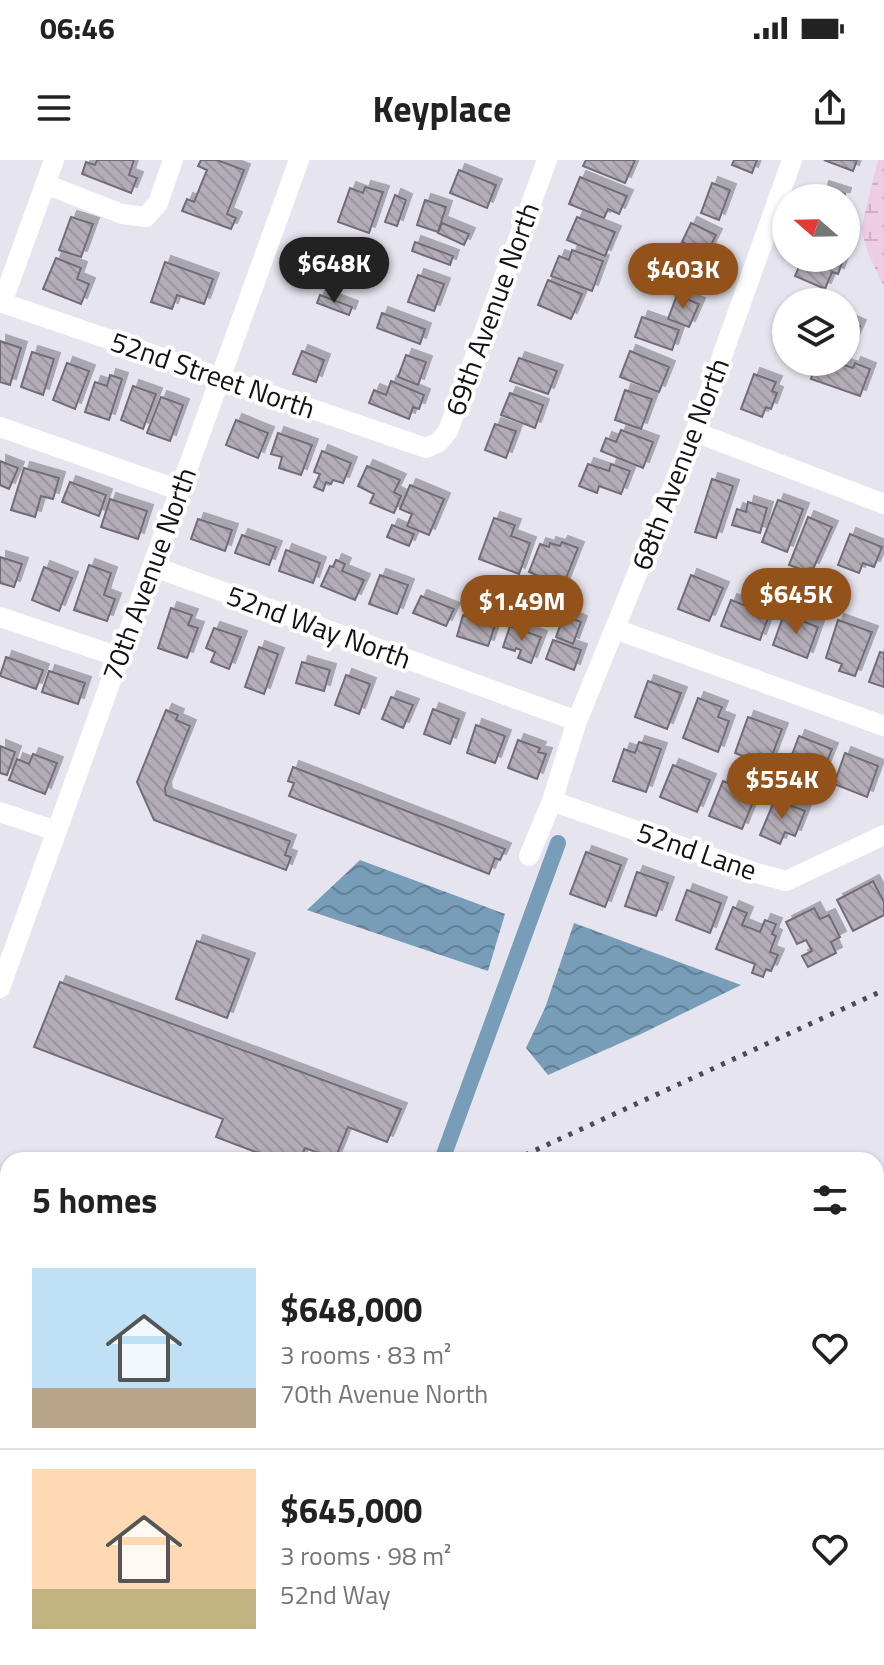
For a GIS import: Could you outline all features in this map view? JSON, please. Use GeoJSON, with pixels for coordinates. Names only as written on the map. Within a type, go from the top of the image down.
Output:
{"type":"FeatureCollection","features":[{"type":"Feature","properties":{"kind":"street"},"geometry":{"type":"LineString","coordinates":[[1,302],[54,160]]}},
{"type":"Feature","properties":{"kind":"street"},"geometry":{"type":"LineString","coordinates":[[45,184],[122,214],[146,217],[158,203],[173,160]]}},
{"type":"Feature","properties":{"kind":"street","name":"70th Avenue North"},"geometry":{"type":"LineString","coordinates":[[0,988],[299,160]]}},
{"type":"Feature","properties":{"kind":"street","name":"69th Avenue North"},"geometry":{"type":"LineString","coordinates":[[426,448],[439,442],[448,431],[547,160]]}},
{"type":"Feature","properties":{"kind":"street","name":"68th Avenue North"},"geometry":{"type":"LineString","coordinates":[[529,856],[552,801],[577,721],[695,432],[792,160]]}},
{"type":"Feature","properties":{"kind":"street","name":"52nd Street North"},"geometry":{"type":"LineString","coordinates":[[1,302],[426,448]]}},
{"type":"Feature","properties":{"kind":"street"},"geometry":{"type":"LineString","coordinates":[[0,427],[179,490]]}},
{"type":"Feature","properties":{"kind":"street"},"geometry":{"type":"LineString","coordinates":[[695,432],[884,504]]}},
{"type":"Feature","properties":{"kind":"street","name":"52nd Way North"},"geometry":{"type":"LineString","coordinates":[[152,566],[577,721]]}},
{"type":"Feature","properties":{"kind":"street"},"geometry":{"type":"LineString","coordinates":[[0,617],[119,657]]}},
{"type":"Feature","properties":{"kind":"street"},"geometry":{"type":"LineString","coordinates":[[615,629],[884,726]]}},
{"type":"Feature","properties":{"kind":"street","name":"52nd Lane"},"geometry":{"type":"LineString","coordinates":[[552,801],[786,881],[884,835]]}},
{"type":"Feature","properties":{"kind":"street"},"geometry":{"type":"LineString","coordinates":[[0,812],[56,831]]}},
{"type":"Feature","properties":{"kind":"green space"},"geometry":{"type":"Polygon","coordinates":[[[878,160],[884,160],[884,288],[861,229],[878,160]]]}},
{"type":"Feature","properties":{"kind":"water"},"geometry":{"type":"Polygon","coordinates":[[[360,860],[505,914],[488,971],[307,910],[360,860]]]}},
{"type":"Feature","properties":{"kind":"water"},"geometry":{"type":"Polygon","coordinates":[[[574,923],[741,985],[548,1075],[526,1048],[545,1008],[574,923]]]}},
{"type":"Feature","properties":{"kind":"building"},"geometry":{"type":"Polygon","coordinates":[[[97,160],[134,160],[129,175],[137,178],[131,193],[82,174],[86,162],[95,165],[97,160]]]}},
{"type":"Feature","properties":{"kind":"building"},"geometry":{"type":"Polygon","coordinates":[[[201,160],[217,160],[244,170],[227,214],[236,218],[231,229],[182,211],[187,199],[194,202],[207,170],[198,166],[201,160]]]}},
{"type":"Feature","properties":{"kind":"building"},"geometry":{"type":"Polygon","coordinates":[[[586,160],[635,160],[625,183],[583,166],[586,160]]]}},
{"type":"Feature","properties":{"kind":"building"},"geometry":{"type":"Polygon","coordinates":[[[734,160],[757,160],[752,173],[732,165],[734,160]]]}},
{"type":"Feature","properties":{"kind":"building"},"geometry":{"type":"Polygon","coordinates":[[[824,160],[857,160],[853,171],[824,160]]]}},
{"type":"Feature","properties":{"kind":"building"},"geometry":{"type":"Polygon","coordinates":[[[459,170],[496,185],[487,208],[450,193],[459,170]]]}},
{"type":"Feature","properties":{"kind":"building"},"geometry":{"type":"Polygon","coordinates":[[[580,177],[627,196],[619,214],[608,209],[604,218],[569,204],[580,177]]]}},
{"type":"Feature","properties":{"kind":"building"},"geometry":{"type":"Polygon","coordinates":[[[712,183],[730,190],[719,220],[701,213],[712,183]]]}},
{"type":"Feature","properties":{"kind":"building"},"geometry":{"type":"Polygon","coordinates":[[[365,187],[383,192],[369,233],[338,222],[350,188],[363,193],[365,187]]]}},
{"type":"Feature","properties":{"kind":"building"},"geometry":{"type":"Polygon","coordinates":[[[395,195],[406,200],[397,226],[385,222],[395,195]]]}},
{"type":"Feature","properties":{"kind":"building"},"geometry":{"type":"Polygon","coordinates":[[[425,200],[446,207],[438,232],[417,225],[425,200]]]}},
{"type":"Feature","properties":{"kind":"building"},"geometry":{"type":"Polygon","coordinates":[[[71,217],[93,224],[81,257],[59,250],[71,217]]]}},
{"type":"Feature","properties":{"kind":"building"},"geometry":{"type":"Polygon","coordinates":[[[577,217],[615,232],[605,256],[567,240],[577,217]]]}},
{"type":"Feature","properties":{"kind":"building"},"geometry":{"type":"Polygon","coordinates":[[[442,223],[469,234],[464,245],[438,233],[442,223]]]}},
{"type":"Feature","properties":{"kind":"building"},"geometry":{"type":"Polygon","coordinates":[[[691,223],[716,235],[707,253],[682,242],[691,223]]]}},
{"type":"Feature","properties":{"kind":"building"},"geometry":{"type":"Polygon","coordinates":[[[415,242],[453,256],[450,265],[412,251],[415,242]]]}},
{"type":"Feature","properties":{"kind":"building"},"geometry":{"type":"Polygon","coordinates":[[[336,246],[372,260],[367,274],[354,269],[351,277],[328,268],[336,246]]]}},
{"type":"Feature","properties":{"kind":"building"},"geometry":{"type":"Polygon","coordinates":[[[572,250],[603,261],[592,291],[551,276],[559,256],[569,260],[572,250]]]}},
{"type":"Feature","properties":{"kind":"building"},"geometry":{"type":"Polygon","coordinates":[[[686,252],[707,259],[696,291],[675,283],[686,252]]]}},
{"type":"Feature","properties":{"kind":"building"},"geometry":{"type":"Polygon","coordinates":[[[56,258],[81,268],[77,279],[89,284],[81,304],[43,289],[56,258]]]}},
{"type":"Feature","properties":{"kind":"building"},"geometry":{"type":"Polygon","coordinates":[[[165,262],[213,279],[204,304],[177,295],[172,309],[151,302],[165,262]]]}},
{"type":"Feature","properties":{"kind":"building"},"geometry":{"type":"Polygon","coordinates":[[[797,272],[832,272],[825,288],[795,276],[797,272]]]}},
{"type":"Feature","properties":{"kind":"building"},"geometry":{"type":"Polygon","coordinates":[[[418,275],[444,284],[434,311],[408,302],[418,275]]]}},
{"type":"Feature","properties":{"kind":"building"},"geometry":{"type":"Polygon","coordinates":[[[548,280],[582,294],[571,319],[538,305],[548,280]]]}},
{"type":"Feature","properties":{"kind":"building"},"geometry":{"type":"Polygon","coordinates":[[[320,295],[352,307],[349,315],[317,303],[320,295]]]}},
{"type":"Feature","properties":{"kind":"building"},"geometry":{"type":"Polygon","coordinates":[[[677,295],[699,304],[689,327],[668,319],[677,295]]]}},
{"type":"Feature","properties":{"kind":"building"},"geometry":{"type":"Polygon","coordinates":[[[382,313],[425,329],[420,344],[377,328],[382,313]]]}},
{"type":"Feature","properties":{"kind":"building"},"geometry":{"type":"Polygon","coordinates":[[[642,317],[679,330],[672,350],[635,337],[642,317]]]}},
{"type":"Feature","properties":{"kind":"building"},"geometry":{"type":"Polygon","coordinates":[[[0,341],[21,348],[10,385],[0,382],[0,341]]]}},
{"type":"Feature","properties":{"kind":"building"},"geometry":{"type":"Polygon","coordinates":[[[302,351],[324,360],[316,382],[293,374],[302,351]]]}},
{"type":"Feature","properties":{"kind":"building"},"geometry":{"type":"Polygon","coordinates":[[[630,351],[669,367],[659,392],[620,377],[630,351]]]}},
{"type":"Feature","properties":{"kind":"building"},"geometry":{"type":"Polygon","coordinates":[[[32,352],[54,359],[43,395],[21,387],[32,352]]]}},
{"type":"Feature","properties":{"kind":"building"},"geometry":{"type":"Polygon","coordinates":[[[406,355],[426,362],[418,385],[398,377],[406,355]]]}},
{"type":"Feature","properties":{"kind":"building"},"geometry":{"type":"Polygon","coordinates":[[[519,358],[557,371],[548,394],[510,381],[519,358]]]}},
{"type":"Feature","properties":{"kind":"building"},"geometry":{"type":"Polygon","coordinates":[[[67,363],[89,371],[75,409],[53,400],[67,363]]]}},
{"type":"Feature","properties":{"kind":"building"},"geometry":{"type":"Polygon","coordinates":[[[860,365],[870,369],[860,396],[811,379],[812,376],[860,376],[860,365]]]}},
{"type":"Feature","properties":{"kind":"building"},"geometry":{"type":"Polygon","coordinates":[[[754,374],[776,382],[772,391],[777,393],[771,409],[766,407],[762,417],[741,409],[754,374]]]}},
{"type":"Feature","properties":{"kind":"building"},"geometry":{"type":"Polygon","coordinates":[[[110,375],[122,379],[109,420],[85,412],[95,382],[107,386],[110,375]]]}},
{"type":"Feature","properties":{"kind":"building"},"geometry":{"type":"Polygon","coordinates":[[[391,381],[424,395],[419,409],[413,407],[409,419],[369,403],[374,390],[386,395],[391,381]]]}},
{"type":"Feature","properties":{"kind":"building"},"geometry":{"type":"Polygon","coordinates":[[[133,386],[156,394],[143,429],[121,420],[133,386]]]}},
{"type":"Feature","properties":{"kind":"building"},"geometry":{"type":"Polygon","coordinates":[[[625,390],[652,399],[641,429],[615,420],[625,390]]]}},
{"type":"Feature","properties":{"kind":"building"},"geometry":{"type":"Polygon","coordinates":[[[510,393],[543,405],[535,428],[501,415],[510,393]]]}},
{"type":"Feature","properties":{"kind":"building"},"geometry":{"type":"Polygon","coordinates":[[[161,397],[183,405],[170,441],[147,433],[161,397]]]}},
{"type":"Feature","properties":{"kind":"building"},"geometry":{"type":"Polygon","coordinates":[[[236,420],[268,433],[258,458],[226,445],[236,420]]]}},
{"type":"Feature","properties":{"kind":"building"},"geometry":{"type":"Polygon","coordinates":[[[495,424],[516,431],[506,458],[485,450],[495,424]]]}},
{"type":"Feature","properties":{"kind":"building"},"geometry":{"type":"Polygon","coordinates":[[[621,430],[653,442],[643,468],[601,451],[606,438],[616,442],[621,430]]]}},
{"type":"Feature","properties":{"kind":"building"},"geometry":{"type":"Polygon","coordinates":[[[278,433],[312,445],[301,475],[279,468],[282,457],[271,454],[278,433]]]}},
{"type":"Feature","properties":{"kind":"building"},"geometry":{"type":"Polygon","coordinates":[[[322,451],[351,463],[343,483],[333,480],[331,484],[326,482],[323,491],[314,487],[320,474],[314,472],[322,451]]]}},
{"type":"Feature","properties":{"kind":"building"},"geometry":{"type":"Polygon","coordinates":[[[0,461],[18,468],[9,489],[0,485],[0,461]]]}},
{"type":"Feature","properties":{"kind":"building"},"geometry":{"type":"Polygon","coordinates":[[[588,464],[609,471],[611,464],[630,471],[621,494],[599,486],[597,493],[579,486],[588,464]]]}},
{"type":"Feature","properties":{"kind":"building"},"geometry":{"type":"Polygon","coordinates":[[[367,466],[400,480],[394,492],[401,496],[394,513],[370,503],[374,494],[358,486],[367,466]]]}},
{"type":"Feature","properties":{"kind":"building"},"geometry":{"type":"Polygon","coordinates":[[[24,468],[59,478],[53,499],[41,496],[35,517],[11,510],[24,468]]]}},
{"type":"Feature","properties":{"kind":"building"},"geometry":{"type":"Polygon","coordinates":[[[712,479],[733,486],[716,538],[695,532],[712,479]]]}},
{"type":"Feature","properties":{"kind":"building"},"geometry":{"type":"Polygon","coordinates":[[[70,482],[106,495],[99,516],[62,502],[70,482]]]}},
{"type":"Feature","properties":{"kind":"building"},"geometry":{"type":"Polygon","coordinates":[[[410,485],[444,499],[429,535],[407,526],[412,514],[400,509],[410,485]]]}},
{"type":"Feature","properties":{"kind":"building"},"geometry":{"type":"Polygon","coordinates":[[[110,499],[147,511],[138,539],[101,527],[110,499]]]}},
{"type":"Feature","properties":{"kind":"building"},"geometry":{"type":"Polygon","coordinates":[[[778,500],[803,509],[787,552],[762,542],[778,500]]]}},
{"type":"Feature","properties":{"kind":"building"},"geometry":{"type":"Polygon","coordinates":[[[748,502],[767,508],[760,533],[732,525],[737,509],[746,512],[748,502]]]}},
{"type":"Feature","properties":{"kind":"building"},"geometry":{"type":"Polygon","coordinates":[[[808,517],[832,527],[813,569],[810,568],[808,572],[789,565],[808,517]]]}},
{"type":"Feature","properties":{"kind":"building"},"geometry":{"type":"Polygon","coordinates":[[[494,518],[515,525],[511,536],[530,543],[519,574],[479,559],[494,518]]]}},
{"type":"Feature","properties":{"kind":"building"},"geometry":{"type":"Polygon","coordinates":[[[198,519],[232,530],[225,551],[191,539],[198,519]]]}},
{"type":"Feature","properties":{"kind":"building"},"geometry":{"type":"Polygon","coordinates":[[[392,525],[414,534],[409,546],[387,537],[392,525]]]}},
{"type":"Feature","properties":{"kind":"building"},"geometry":{"type":"Polygon","coordinates":[[[850,534],[882,547],[874,567],[863,563],[859,573],[838,565],[850,534]]]}},
{"type":"Feature","properties":{"kind":"building"},"geometry":{"type":"Polygon","coordinates":[[[242,535],[276,547],[269,565],[235,553],[242,535]]]}},
{"type":"Feature","properties":{"kind":"building"},"geometry":{"type":"Polygon","coordinates":[[[562,542],[578,548],[563,586],[554,582],[551,590],[540,585],[543,578],[529,572],[540,544],[560,546],[562,542]]]}},
{"type":"Feature","properties":{"kind":"building"},"geometry":{"type":"Polygon","coordinates":[[[286,550],[320,563],[313,583],[279,571],[286,550]]]}},
{"type":"Feature","properties":{"kind":"building"},"geometry":{"type":"Polygon","coordinates":[[[0,557],[22,564],[14,587],[0,583],[0,557]]]}},
{"type":"Feature","properties":{"kind":"building"},"geometry":{"type":"Polygon","coordinates":[[[336,560],[345,564],[342,571],[364,580],[355,600],[321,586],[336,560]]]}},
{"type":"Feature","properties":{"kind":"building"},"geometry":{"type":"Polygon","coordinates":[[[89,565],[111,573],[104,595],[115,599],[107,621],[74,610],[89,565]]]}},
{"type":"Feature","properties":{"kind":"building"},"geometry":{"type":"Polygon","coordinates":[[[44,567],[72,578],[59,611],[32,600],[44,567]]]}},
{"type":"Feature","properties":{"kind":"building"},"geometry":{"type":"Polygon","coordinates":[[[380,575],[408,585],[397,614],[369,604],[380,575]]]}},
{"type":"Feature","properties":{"kind":"building"},"geometry":{"type":"Polygon","coordinates":[[[691,575],[723,588],[709,621],[678,609],[691,575]]]}},
{"type":"Feature","properties":{"kind":"building"},"geometry":{"type":"Polygon","coordinates":[[[421,596],[454,609],[446,626],[413,613],[421,596]]]}},
{"type":"Feature","properties":{"kind":"building"},"geometry":{"type":"Polygon","coordinates":[[[481,598],[502,605],[488,646],[457,636],[463,615],[474,619],[481,598]]]}},
{"type":"Feature","properties":{"kind":"building"},"geometry":{"type":"Polygon","coordinates":[[[731,600],[769,615],[760,640],[721,626],[731,600]]]}},
{"type":"Feature","properties":{"kind":"building"},"geometry":{"type":"Polygon","coordinates":[[[171,608],[192,615],[188,625],[198,628],[187,658],[158,648],[171,608]]]}},
{"type":"Feature","properties":{"kind":"building"},"geometry":{"type":"Polygon","coordinates":[[[784,614],[818,627],[807,658],[773,645],[784,614]]]}},
{"type":"Feature","properties":{"kind":"building"},"geometry":{"type":"Polygon","coordinates":[[[564,615],[581,622],[573,644],[556,637],[564,615]]]}},
{"type":"Feature","properties":{"kind":"building"},"geometry":{"type":"Polygon","coordinates":[[[838,620],[872,632],[855,676],[839,671],[842,664],[826,658],[838,620]]]}},
{"type":"Feature","properties":{"kind":"building"},"geometry":{"type":"Polygon","coordinates":[[[510,626],[541,637],[531,663],[518,658],[521,650],[503,647],[510,626]]]}},
{"type":"Feature","properties":{"kind":"building"},"geometry":{"type":"Polygon","coordinates":[[[214,628],[241,637],[229,669],[211,662],[215,652],[206,648],[214,628]]]}},
{"type":"Feature","properties":{"kind":"building"},"geometry":{"type":"Polygon","coordinates":[[[553,640],[581,650],[574,670],[546,659],[553,640]]]}},
{"type":"Feature","properties":{"kind":"building"},"geometry":{"type":"Polygon","coordinates":[[[259,647],[278,654],[264,694],[245,687],[259,647]]]}},
{"type":"Feature","properties":{"kind":"building"},"geometry":{"type":"Polygon","coordinates":[[[880,652],[884,653],[884,687],[869,682],[880,652]]]}},
{"type":"Feature","properties":{"kind":"building"},"geometry":{"type":"Polygon","coordinates":[[[6,657],[43,670],[36,689],[0,676],[6,657]]]}},
{"type":"Feature","properties":{"kind":"building"},"geometry":{"type":"Polygon","coordinates":[[[302,662],[330,670],[324,691],[296,683],[302,662]]]}},
{"type":"Feature","properties":{"kind":"building"},"geometry":{"type":"Polygon","coordinates":[[[49,671],[85,683],[78,704],[42,692],[49,671]]]}},
{"type":"Feature","properties":{"kind":"building"},"geometry":{"type":"Polygon","coordinates":[[[346,675],[370,684],[359,714],[335,705],[346,675]]]}},
{"type":"Feature","properties":{"kind":"building"},"geometry":{"type":"Polygon","coordinates":[[[648,681],[681,693],[667,729],[635,717],[648,681]]]}},
{"type":"Feature","properties":{"kind":"building"},"geometry":{"type":"Polygon","coordinates":[[[391,697],[413,705],[403,728],[382,719],[391,697]]]}},
{"type":"Feature","properties":{"kind":"building"},"geometry":{"type":"Polygon","coordinates":[[[698,698],[722,707],[718,717],[729,721],[718,752],[683,738],[698,698]]]}},
{"type":"Feature","properties":{"kind":"building"},"geometry":{"type":"Polygon","coordinates":[[[433,709],[459,719],[450,744],[424,734],[433,709]]]}},
{"type":"Feature","properties":{"kind":"building"},"geometry":{"type":"Polygon","coordinates":[[[166,710],[178,715],[176,720],[190,726],[165,788],[166,795],[290,841],[285,855],[291,857],[286,870],[154,820],[137,782],[166,710]]]}},
{"type":"Feature","properties":{"kind":"building"},"geometry":{"type":"Polygon","coordinates":[[[748,717],[782,729],[768,766],[735,753],[748,717]]]}},
{"type":"Feature","properties":{"kind":"building"},"geometry":{"type":"Polygon","coordinates":[[[476,725],[505,736],[495,763],[467,753],[476,725]]]}},
{"type":"Feature","properties":{"kind":"building"},"geometry":{"type":"Polygon","coordinates":[[[799,736],[832,749],[819,781],[787,768],[799,736]]]}},
{"type":"Feature","properties":{"kind":"building"},"geometry":{"type":"Polygon","coordinates":[[[518,740],[540,748],[538,752],[546,754],[537,779],[508,768],[518,740]]]}},
{"type":"Feature","properties":{"kind":"building"},"geometry":{"type":"Polygon","coordinates":[[[639,742],[661,749],[646,792],[613,781],[624,749],[635,753],[639,742]]]}},
{"type":"Feature","properties":{"kind":"building"},"geometry":{"type":"Polygon","coordinates":[[[0,746],[15,752],[7,775],[0,773],[0,746]]]}},
{"type":"Feature","properties":{"kind":"building"},"geometry":{"type":"Polygon","coordinates":[[[845,753],[878,766],[867,797],[834,784],[845,753]]]}},
{"type":"Feature","properties":{"kind":"building"},"geometry":{"type":"Polygon","coordinates":[[[33,754],[57,763],[45,794],[9,780],[17,759],[29,764],[33,754]]]}},
{"type":"Feature","properties":{"kind":"building"},"geometry":{"type":"Polygon","coordinates":[[[673,765],[710,780],[697,812],[660,797],[673,765]]]}},
{"type":"Feature","properties":{"kind":"building"},"geometry":{"type":"Polygon","coordinates":[[[293,767],[505,849],[500,860],[495,858],[489,874],[289,796],[294,783],[288,781],[293,767]]]}},
{"type":"Feature","properties":{"kind":"building"},"geometry":{"type":"Polygon","coordinates":[[[723,781],[756,795],[742,829],[709,816],[723,781]]]}},
{"type":"Feature","properties":{"kind":"building"},"geometry":{"type":"Polygon","coordinates":[[[775,799],[805,811],[795,836],[785,832],[780,844],[760,835],[775,799]]]}},
{"type":"Feature","properties":{"kind":"building"},"geometry":{"type":"Polygon","coordinates":[[[586,852],[621,865],[605,907],[570,894],[586,852]]]}},
{"type":"Feature","properties":{"kind":"building"},"geometry":{"type":"Polygon","coordinates":[[[637,872],[668,883],[656,916],[625,906],[637,872]]]}},
{"type":"Feature","properties":{"kind":"building"},"geometry":{"type":"Polygon","coordinates":[[[873,881],[884,902],[884,915],[853,931],[837,900],[873,881]]]}},
{"type":"Feature","properties":{"kind":"building"},"geometry":{"type":"Polygon","coordinates":[[[687,890],[721,903],[710,933],[676,920],[687,890]]]}},
{"type":"Feature","properties":{"kind":"building"},"geometry":{"type":"Polygon","coordinates":[[[733,907],[747,913],[742,925],[760,932],[765,920],[776,924],[772,934],[776,936],[770,952],[778,955],[771,971],[766,969],[763,977],[752,973],[755,964],[716,949],[733,907]]]}},
{"type":"Feature","properties":{"kind":"building"},"geometry":{"type":"Polygon","coordinates":[[[814,908],[820,919],[829,915],[840,937],[831,942],[836,953],[808,967],[802,956],[812,951],[806,940],[797,944],[786,922],[814,908]]]}},
{"type":"Feature","properties":{"kind":"building"},"geometry":{"type":"Polygon","coordinates":[[[197,941],[249,959],[227,1018],[176,999],[197,941]]]}},
{"type":"Feature","properties":{"kind":"building"},"geometry":{"type":"Polygon","coordinates":[[[60,982],[401,1109],[387,1142],[348,1127],[338,1152],[316,1152],[305,1148],[303,1152],[256,1152],[216,1137],[223,1119],[34,1047],[60,982]]]}},
{"type":"Feature","properties":{"kind":"waterway"},"geometry":{"type":"LineString","coordinates":[[445,1152],[558,843]]}},
{"type":"Feature","properties":{"kind":"railway"},"geometry":{"type":"LineString","coordinates":[[531,1152],[884,990]]}}]}
